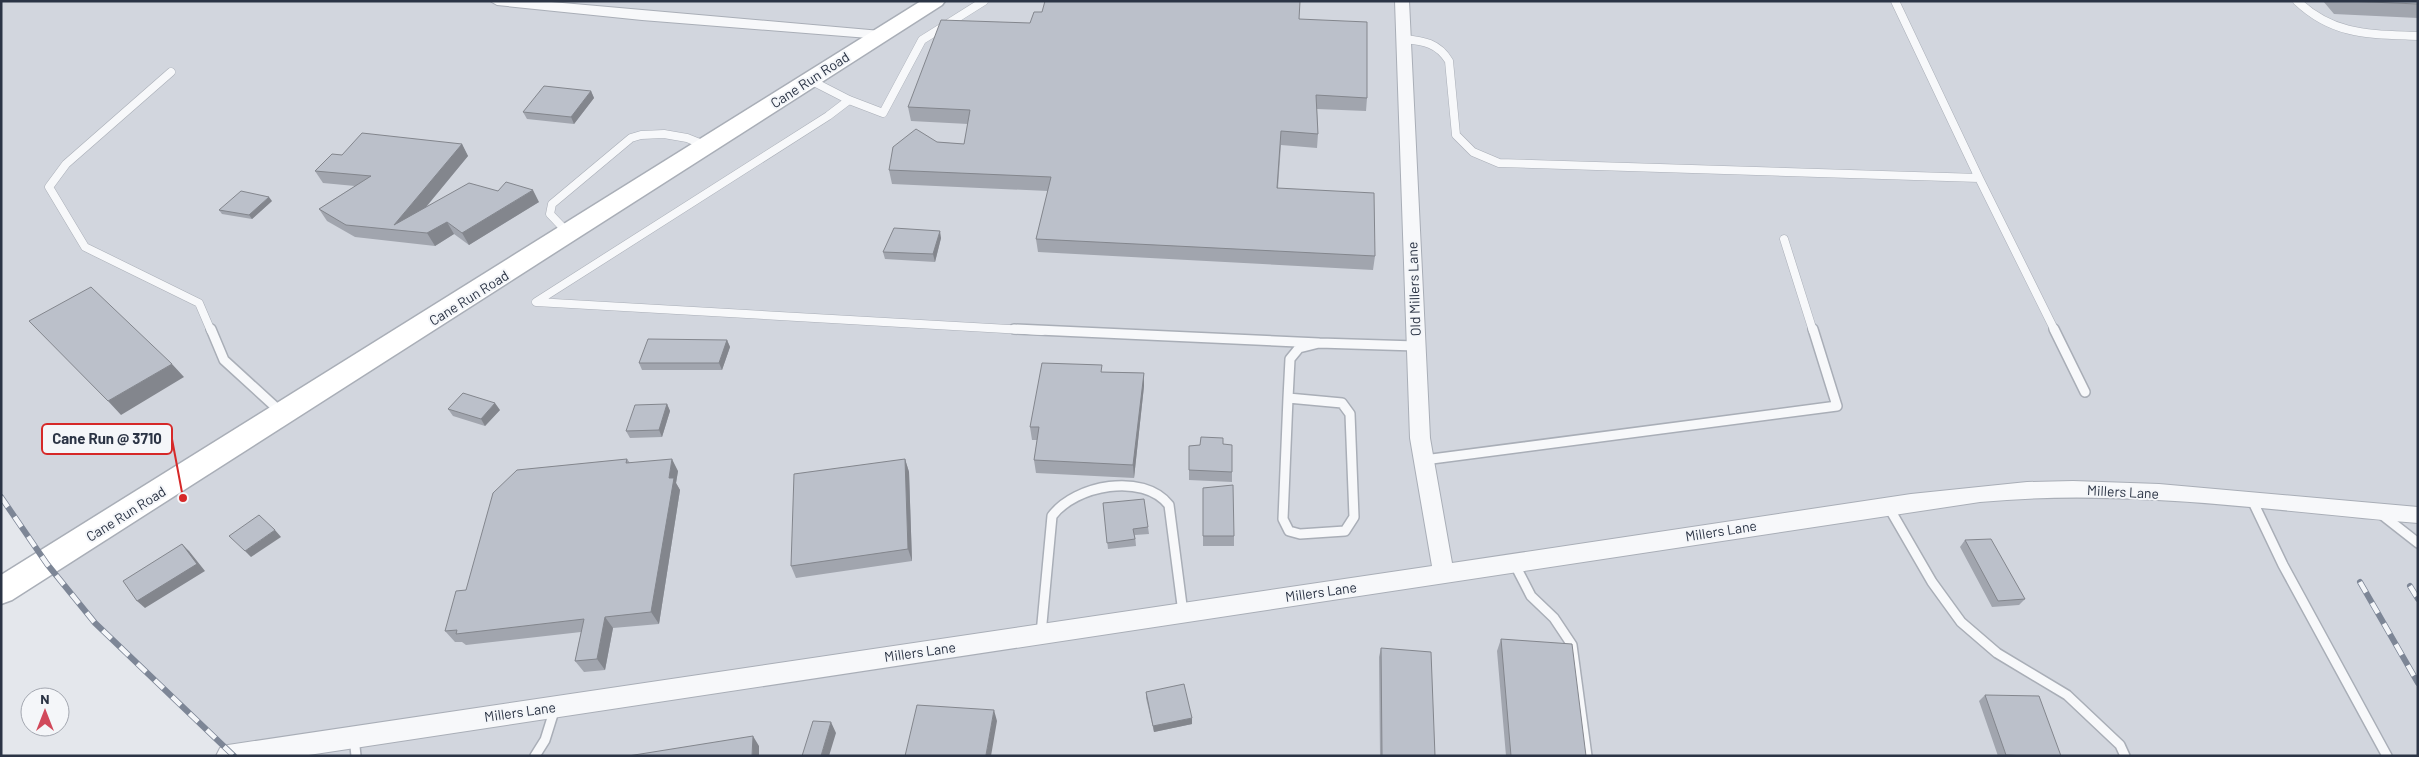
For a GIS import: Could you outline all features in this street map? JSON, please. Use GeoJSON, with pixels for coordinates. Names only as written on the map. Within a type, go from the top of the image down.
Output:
{"type":"FeatureCollection","features":[{"type":"Feature","properties":{"kind":"main road","name":"Cane Run Road"},"geometry":{"type":"LineString","coordinates":[[1,592],[284,415],[934,1]]}},
{"type":"Feature","properties":{"kind":"street"},"geometry":{"type":"LineString","coordinates":[[497,1],[642,16],[881,35]]}},
{"type":"Feature","properties":{"kind":"street","name":"Old Millers Lane"},"geometry":{"type":"LineString","coordinates":[[1402,1],[1420,438],[1444,574]]}},
{"type":"Feature","properties":{"kind":"street","name":"Millers Lane"},"geometry":{"type":"LineString","coordinates":[[228,756],[355,746],[556,706],[1888,506],[1995,492],[2072,489],[2418,516]]}},
{"type":"Feature","properties":{"kind":"lane"},"geometry":{"type":"LineString","coordinates":[[810,80],[850,100],[883,113],[922,40],[984,1]]}},
{"type":"Feature","properties":{"kind":"lane"},"geometry":{"type":"LineString","coordinates":[[1895,1],[1979,178],[2085,392]]}},
{"type":"Feature","properties":{"kind":"lane"},"geometry":{"type":"LineString","coordinates":[[2297,1],[2310,15],[2350,33],[2418,36]]}},
{"type":"Feature","properties":{"kind":"lane"},"geometry":{"type":"LineString","coordinates":[[1404,39],[1435,44],[1444,52],[1449,61],[1456,135],[1473,152],[1499,163],[1979,178]]}},
{"type":"Feature","properties":{"kind":"lane"},"geometry":{"type":"LineString","coordinates":[[171,72],[66,164],[49,187],[85,246],[199,303],[224,360],[284,415]]}},
{"type":"Feature","properties":{"kind":"lane"},"geometry":{"type":"LineString","coordinates":[[850,100],[536,302],[1003,330],[1416,346]]}},
{"type":"Feature","properties":{"kind":"lane"},"geometry":{"type":"LineString","coordinates":[[569,234],[550,214],[552,204],[603,162],[621,143],[630,138],[652,134],[695,140],[707,146]]}},
{"type":"Feature","properties":{"kind":"lane"},"geometry":{"type":"LineString","coordinates":[[1424,460],[1837,406],[1784,239]]}},
{"type":"Feature","properties":{"kind":"lane"},"geometry":{"type":"LineString","coordinates":[[1288,398],[1342,403],[1350,414],[1354,517],[1345,531],[1300,534],[1289,531],[1283,519],[1288,398],[1290,359],[1299,348],[1319,343]]}},
{"type":"Feature","properties":{"kind":"lane"},"geometry":{"type":"LineString","coordinates":[[1041,634],[1051,518],[1064,502],[1093,488],[1140,486],[1162,494],[1169,505],[1183,613]]}},
{"type":"Feature","properties":{"kind":"lane"},"geometry":{"type":"LineString","coordinates":[[2253,502],[2283,565],[2387,756]]}},
{"type":"Feature","properties":{"kind":"lane"},"geometry":{"type":"LineString","coordinates":[[1888,506],[1932,582],[1961,622],[1997,653],[2066,695],[2120,745],[2126,756]]}},
{"type":"Feature","properties":{"kind":"lane"},"geometry":{"type":"LineString","coordinates":[[2379,512],[2418,543]]}},
{"type":"Feature","properties":{"kind":"lane"},"geometry":{"type":"LineString","coordinates":[[1514,563],[1531,596],[1554,618],[1572,646],[1587,756]]}},
{"type":"Feature","properties":{"kind":"lane"},"geometry":{"type":"LineString","coordinates":[[535,756],[545,740],[556,706]]}},
{"type":"Feature","properties":{"kind":"shaded area"},"geometry":{"type":"Polygon","coordinates":[[[1,1],[2418,1],[2418,756],[234,756],[95,623],[47,564],[1,497],[1,1]]]}},
{"type":"Feature","properties":{"kind":"building"},"geometry":{"type":"Polygon","coordinates":[[[1045,1],[1300,1],[1299,19],[1367,22],[1367,98],[1316,95],[1318,134],[1281,131],[1277,188],[1374,193],[1375,256],[1036,239],[1051,177],[889,170],[893,147],[916,129],[937,142],[964,144],[970,110],[908,107],[941,20],[1030,23],[1034,12],[1042,12],[1045,1]]]}},
{"type":"Feature","properties":{"kind":"building"},"geometry":{"type":"Polygon","coordinates":[[[2346,1],[2418,1],[2418,4],[2346,1]]]}},
{"type":"Feature","properties":{"kind":"building"},"geometry":{"type":"Polygon","coordinates":[[[544,86],[591,91],[571,117],[523,112],[544,86]]]}},
{"type":"Feature","properties":{"kind":"building"},"geometry":{"type":"Polygon","coordinates":[[[362,133],[462,144],[394,225],[469,183],[498,191],[506,182],[533,190],[462,233],[447,222],[427,233],[346,225],[319,209],[371,176],[315,171],[332,154],[342,155],[362,133]]]}},
{"type":"Feature","properties":{"kind":"building"},"geometry":{"type":"Polygon","coordinates":[[[241,191],[269,197],[249,215],[219,210],[241,191]]]}},
{"type":"Feature","properties":{"kind":"building"},"geometry":{"type":"Polygon","coordinates":[[[894,228],[940,231],[933,254],[883,252],[894,228]]]}},
{"type":"Feature","properties":{"kind":"building"},"geometry":{"type":"Polygon","coordinates":[[[91,287],[172,364],[108,401],[29,321],[91,287]]]}},
{"type":"Feature","properties":{"kind":"building"},"geometry":{"type":"Polygon","coordinates":[[[648,339],[727,340],[719,363],[639,363],[648,339]]]}},
{"type":"Feature","properties":{"kind":"building"},"geometry":{"type":"Polygon","coordinates":[[[1042,363],[1102,365],[1101,372],[1144,373],[1133,465],[1034,460],[1039,427],[1030,427],[1042,363]]]}},
{"type":"Feature","properties":{"kind":"building"},"geometry":{"type":"Polygon","coordinates":[[[463,393],[495,403],[481,419],[448,409],[463,393]]]}},
{"type":"Feature","properties":{"kind":"building"},"geometry":{"type":"Polygon","coordinates":[[[667,404],[659,430],[626,431],[635,405],[667,404]]]}},
{"type":"Feature","properties":{"kind":"building"},"geometry":{"type":"Polygon","coordinates":[[[1201,437],[1223,438],[1223,444],[1232,445],[1232,472],[1189,470],[1189,446],[1200,445],[1201,437]]]}},
{"type":"Feature","properties":{"kind":"building"},"geometry":{"type":"Polygon","coordinates":[[[627,459],[626,463],[672,459],[669,478],[674,478],[651,612],[605,617],[597,659],[575,661],[584,619],[456,634],[457,630],[445,631],[456,591],[466,590],[493,493],[517,470],[627,459]]]}},
{"type":"Feature","properties":{"kind":"building"},"geometry":{"type":"Polygon","coordinates":[[[905,459],[908,549],[791,566],[794,474],[905,459]]]}},
{"type":"Feature","properties":{"kind":"building"},"geometry":{"type":"Polygon","coordinates":[[[1233,485],[1234,536],[1203,536],[1203,488],[1233,485]]]}},
{"type":"Feature","properties":{"kind":"building"},"geometry":{"type":"Polygon","coordinates":[[[1144,499],[1148,527],[1133,529],[1135,539],[1107,543],[1103,503],[1144,499]]]}},
{"type":"Feature","properties":{"kind":"building"},"geometry":{"type":"Polygon","coordinates":[[[259,515],[275,530],[245,551],[229,536],[259,515]]]}},
{"type":"Feature","properties":{"kind":"building"},"geometry":{"type":"Polygon","coordinates":[[[1991,539],[2025,599],[1998,601],[1965,540],[1991,539]]]}},
{"type":"Feature","properties":{"kind":"building"},"geometry":{"type":"Polygon","coordinates":[[[182,544],[197,564],[137,601],[123,581],[182,544]]]}},
{"type":"Feature","properties":{"kind":"building"},"geometry":{"type":"Polygon","coordinates":[[[1501,639],[1572,644],[1586,756],[1511,756],[1501,639]]]}},
{"type":"Feature","properties":{"kind":"building"},"geometry":{"type":"Polygon","coordinates":[[[1381,648],[1431,652],[1435,756],[1382,756],[1381,648]]]}},
{"type":"Feature","properties":{"kind":"building"},"geometry":{"type":"Polygon","coordinates":[[[1184,684],[1192,718],[1153,726],[1146,692],[1184,684]]]}},
{"type":"Feature","properties":{"kind":"building"},"geometry":{"type":"Polygon","coordinates":[[[1985,695],[2039,696],[2061,756],[2006,755],[1985,695]]]}},
{"type":"Feature","properties":{"kind":"building"},"geometry":{"type":"Polygon","coordinates":[[[917,705],[994,710],[986,755],[996,756],[905,756],[917,705]]]}},
{"type":"Feature","properties":{"kind":"building"},"geometry":{"type":"Polygon","coordinates":[[[813,721],[831,722],[821,756],[802,756],[813,721]]]}},
{"type":"Feature","properties":{"kind":"building"},"geometry":{"type":"Polygon","coordinates":[[[753,736],[752,756],[628,756],[753,736]]]}},
{"type":"Feature","properties":{"kind":"railway"},"geometry":{"type":"LineString","coordinates":[[1,497],[47,564],[95,623],[234,756]]}},
{"type":"Feature","properties":{"kind":"railway"},"geometry":{"type":"LineString","coordinates":[[2360,582],[2418,683]]}},
{"type":"Feature","properties":{"kind":"railway"},"geometry":{"type":"LineString","coordinates":[[2410,586],[2418,599]]}},
{"type":"Feature","properties":{"kind":"place","name":"Cane Run @ 3710"},"geometry":{"type":"Point","coordinates":[183,498]}}]}
